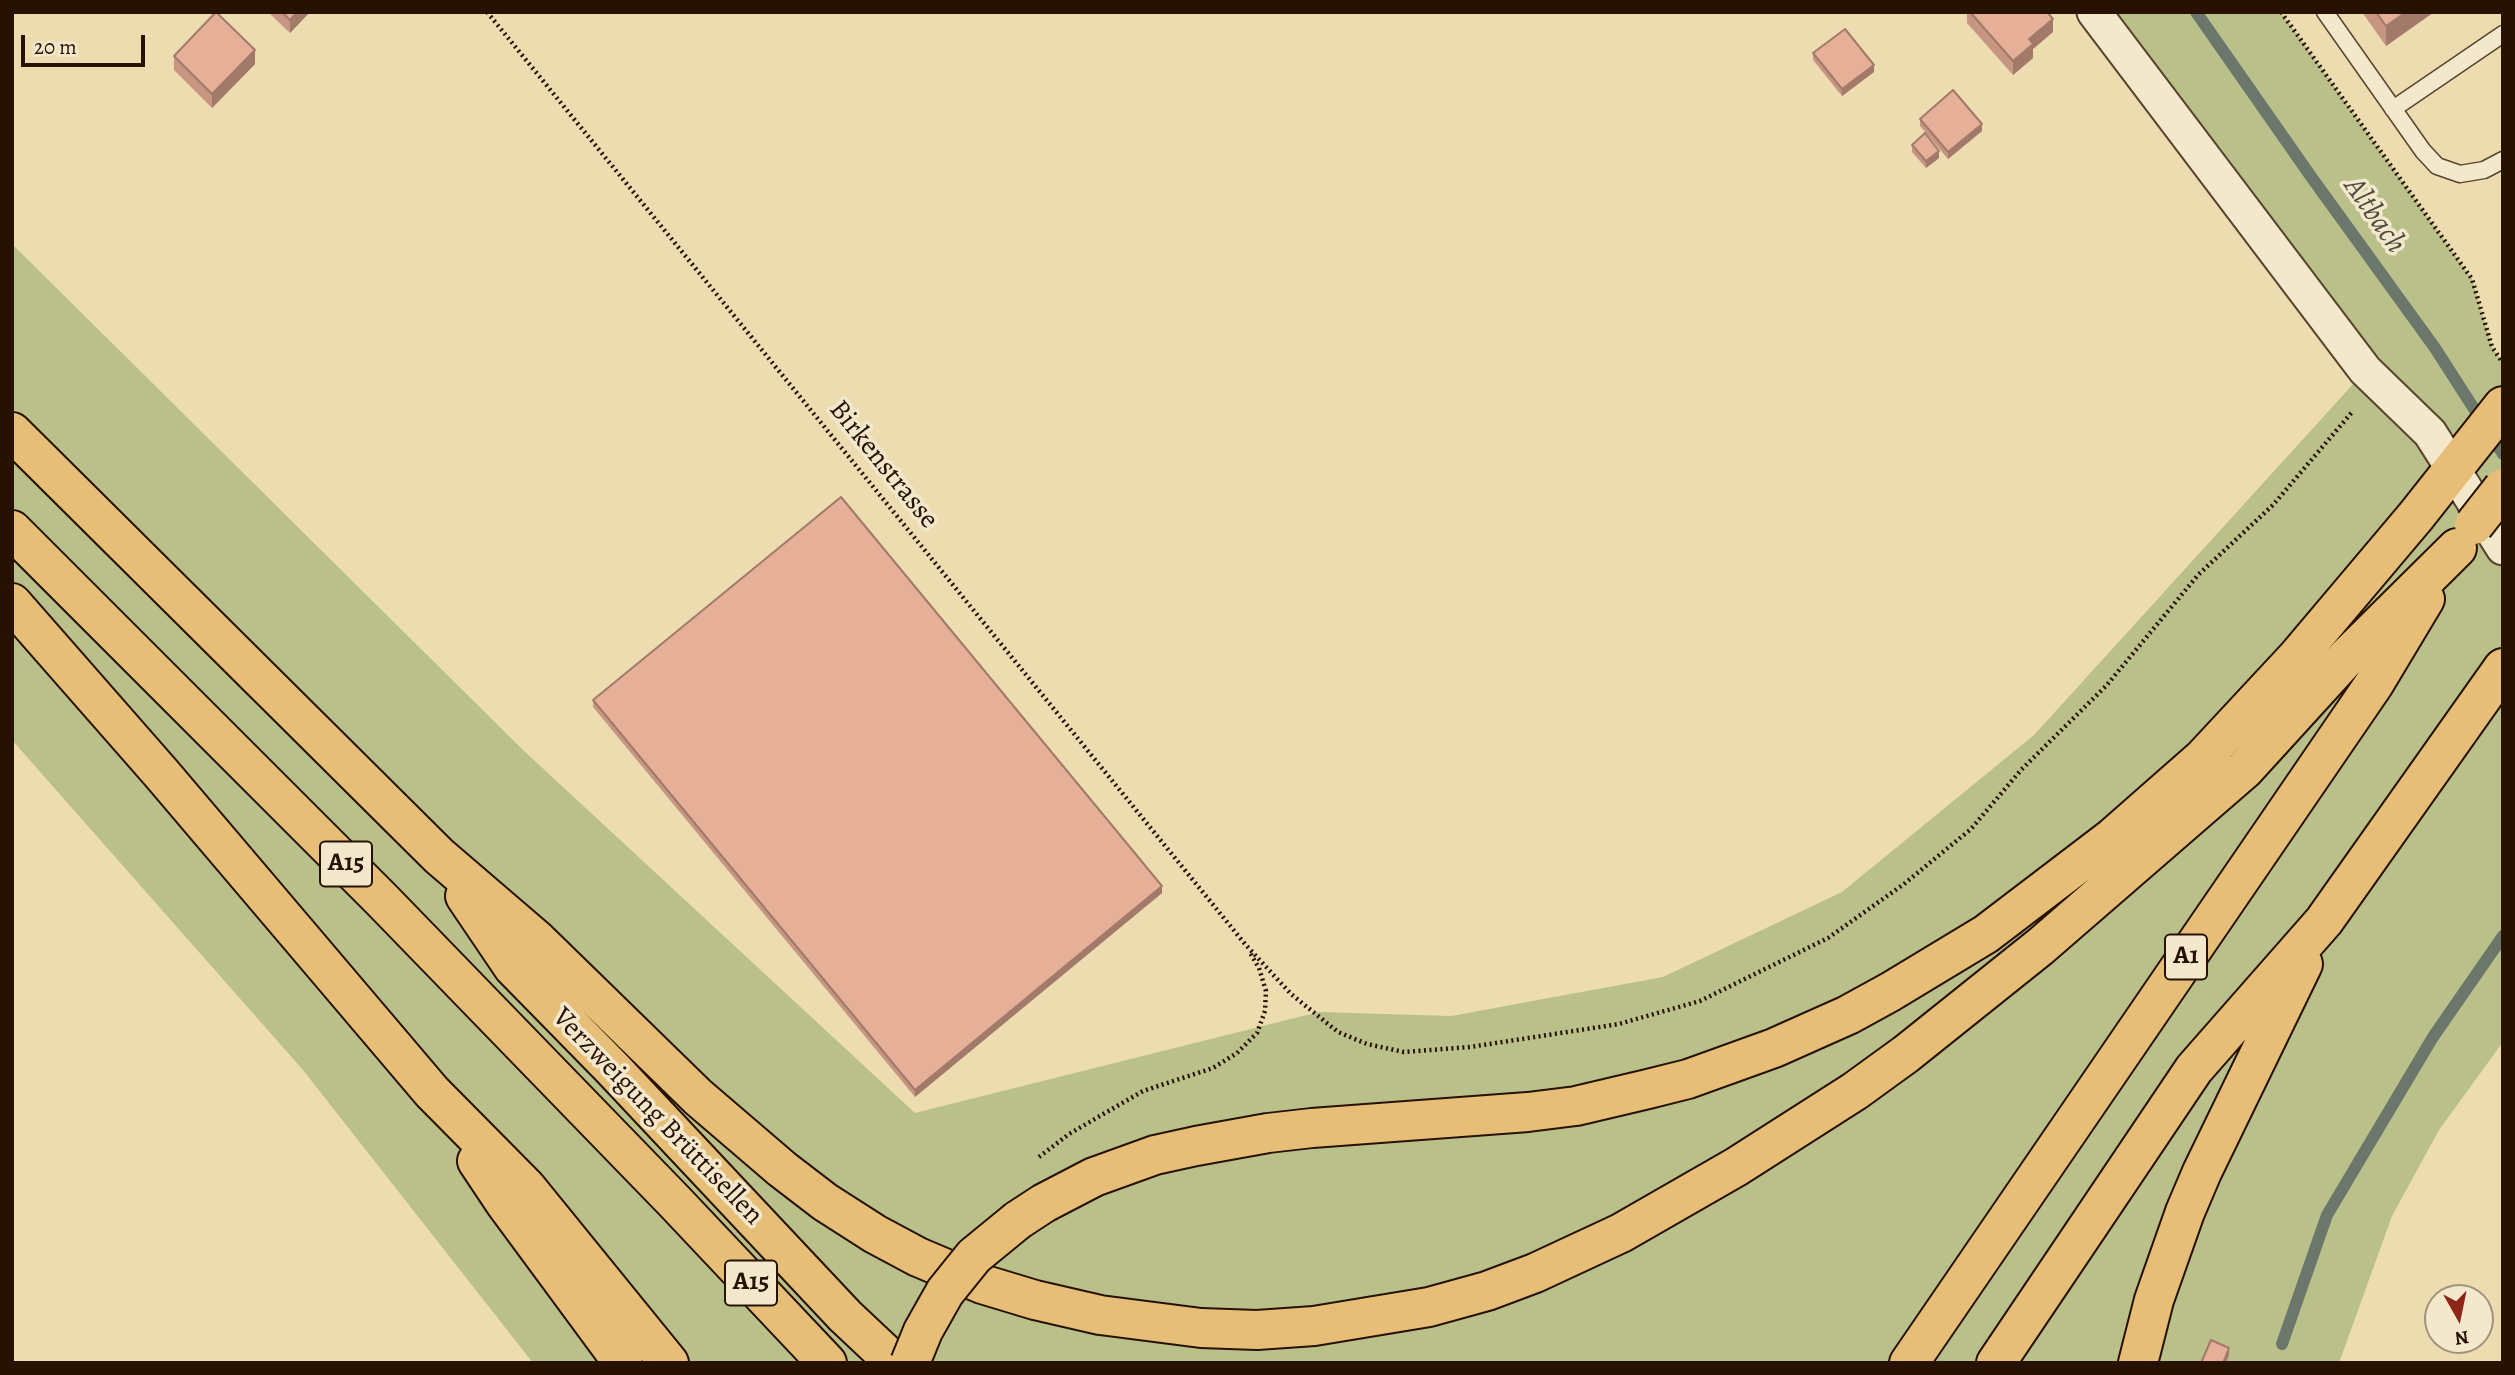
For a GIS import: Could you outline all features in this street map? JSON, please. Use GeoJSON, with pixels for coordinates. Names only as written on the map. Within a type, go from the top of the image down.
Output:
{"type":"FeatureCollection","features":[{"type":"Feature","properties":{"kind":"highway"},"geometry":{"type":"LineString","coordinates":[[910,1363],[945,1292],[974,1256],[1018,1220],[1067,1191],[1125,1165],[1206,1144],[1312,1128],[1528,1112],[1576,1106],[1648,1090],[1688,1079],[1774,1048],[1848,1015],[1890,992],[1986,934],[2112,838],[2203,758],[2306,647],[2416,516],[2503,406]]}},
{"type":"Feature","properties":{"kind":"highway","name":"A15"},"geometry":{"type":"LineString","coordinates":[[12,432],[439,856]]}},
{"type":"Feature","properties":{"kind":"highway","name":"A1"},"geometry":{"type":"LineString","coordinates":[[1909,1363],[2374,684],[2478,540],[2503,488]]}},
{"type":"Feature","properties":{"kind":"highway","name":"A15"},"geometry":{"type":"LineString","coordinates":[[12,530],[391,909],[827,1363]]}},
{"type":"Feature","properties":{"kind":"highway"},"geometry":{"type":"LineString","coordinates":[[439,856],[538,941],[627,1030],[739,1133],[825,1202],[918,1257],[982,1284],[1035,1300],[1150,1323],[1257,1330],[1372,1318],[1429,1307],[1487,1291],[1580,1253],[1699,1189],[1855,1091],[1999,982],[2244,770],[2348,656],[2478,540]]}},
{"type":"Feature","properties":{"kind":"highway"},"geometry":{"type":"LineString","coordinates":[[12,603],[432,1092],[526,1187],[669,1363]]}},
{"type":"Feature","properties":{"kind":"highway"},"geometry":{"type":"LineString","coordinates":[[1996,1363],[2194,1069],[2324,921],[2503,668]]}},
{"type":"Feature","properties":{"kind":"highway","name":"Verzweigung Brüttisellen"},"geometry":{"type":"LineString","coordinates":[[439,856],[513,967],[612,1068],[845,1316],[895,1363]]}},
{"type":"Feature","properties":{"kind":"highway"},"geometry":{"type":"LineString","coordinates":[[2138,1363],[2169,1255],[2193,1192],[2324,921]]}},
{"type":"Feature","properties":{"kind":"highway"},"geometry":{"type":"LineString","coordinates":[[432,1092],[505,1203],[624,1363]]}},
{"type":"Feature","properties":{"kind":"street"},"geometry":{"type":"LineString","coordinates":[[2094,12],[2285,267],[2377,383],[2430,433],[2478,540]]}},
{"type":"Feature","properties":{"kind":"lane"},"geometry":{"type":"LineString","coordinates":[[2325,12],[2423,151],[2437,166],[2460,174],[2484,170],[2503,160]]}},
{"type":"Feature","properties":{"kind":"lane"},"geometry":{"type":"LineString","coordinates":[[2393,109],[2503,34]]}},
{"type":"Feature","properties":{"kind":"path","name":"Birkenstrasse"},"geometry":{"type":"LineString","coordinates":[[486,12],[1245,944]]}},
{"type":"Feature","properties":{"kind":"path"},"geometry":{"type":"LineString","coordinates":[[2281,12],[2472,279],[2492,347],[2503,363]]}},
{"type":"Feature","properties":{"kind":"path"},"geometry":{"type":"LineString","coordinates":[[1245,944],[1291,994],[1338,1032],[1367,1044],[1404,1052],[1471,1047],[1619,1024],[1700,1001],[1828,938],[1904,884],[1971,829],[2021,770],[2106,686],[2198,575],[2273,505],[2377,383]]}},
{"type":"Feature","properties":{"kind":"path"},"geometry":{"type":"LineString","coordinates":[[1029,1164],[1069,1134],[1143,1090],[1213,1068],[1237,1053],[1257,1033],[1265,1011],[1266,991],[1259,968],[1245,944]]}},
{"type":"Feature","properties":{"kind":"green space"},"geometry":{"type":"Polygon","coordinates":[[[2094,12],[2281,12],[2472,279],[2492,347],[2503,363],[2503,1042],[2439,1130],[2392,1216],[2339,1363],[533,1363],[303,1070],[12,740],[12,244],[523,750],[915,1113],[1319,1012],[1451,1016],[1663,977],[1842,892],[2034,735],[2365,371],[2094,12]]]}},
{"type":"Feature","properties":{"kind":"building"},"geometry":{"type":"Polygon","coordinates":[[[216,12],[255,50],[212,94],[174,56],[216,12]]]}},
{"type":"Feature","properties":{"kind":"building"},"geometry":{"type":"Polygon","coordinates":[[[282,12],[297,12],[290,20],[282,12]]]}},
{"type":"Feature","properties":{"kind":"building"},"geometry":{"type":"Polygon","coordinates":[[[1970,12],[2047,12],[2053,19],[2029,39],[2033,44],[2013,61],[1970,12]]]}},
{"type":"Feature","properties":{"kind":"building"},"geometry":{"type":"Polygon","coordinates":[[[2376,12],[2406,12],[2386,26],[2376,12]]]}},
{"type":"Feature","properties":{"kind":"building"},"geometry":{"type":"Polygon","coordinates":[[[1845,29],[1874,65],[1842,89],[1813,53],[1845,29]]]}},
{"type":"Feature","properties":{"kind":"building"},"geometry":{"type":"Polygon","coordinates":[[[1953,90],[1982,124],[1948,152],[1920,119],[1953,90]]]}},
{"type":"Feature","properties":{"kind":"building"},"geometry":{"type":"Polygon","coordinates":[[[1925,133],[1939,151],[1926,161],[1912,145],[1925,133]]]}},
{"type":"Feature","properties":{"kind":"building"},"geometry":{"type":"Polygon","coordinates":[[[841,497],[1162,886],[915,1090],[593,700],[841,497]]]}},
{"type":"Feature","properties":{"kind":"building"},"geometry":{"type":"Polygon","coordinates":[[[2211,1340],[2229,1348],[2223,1363],[2201,1363],[2211,1340]]]}},
{"type":"Feature","properties":{"kind":"waterway","name":"Altbach"},"geometry":{"type":"LineString","coordinates":[[2196,12],[2435,348],[2503,454]]}},
{"type":"Feature","properties":{"kind":"waterway"},"geometry":{"type":"LineString","coordinates":[[2282,1344],[2327,1215],[2433,1037],[2503,936]]}}]}
